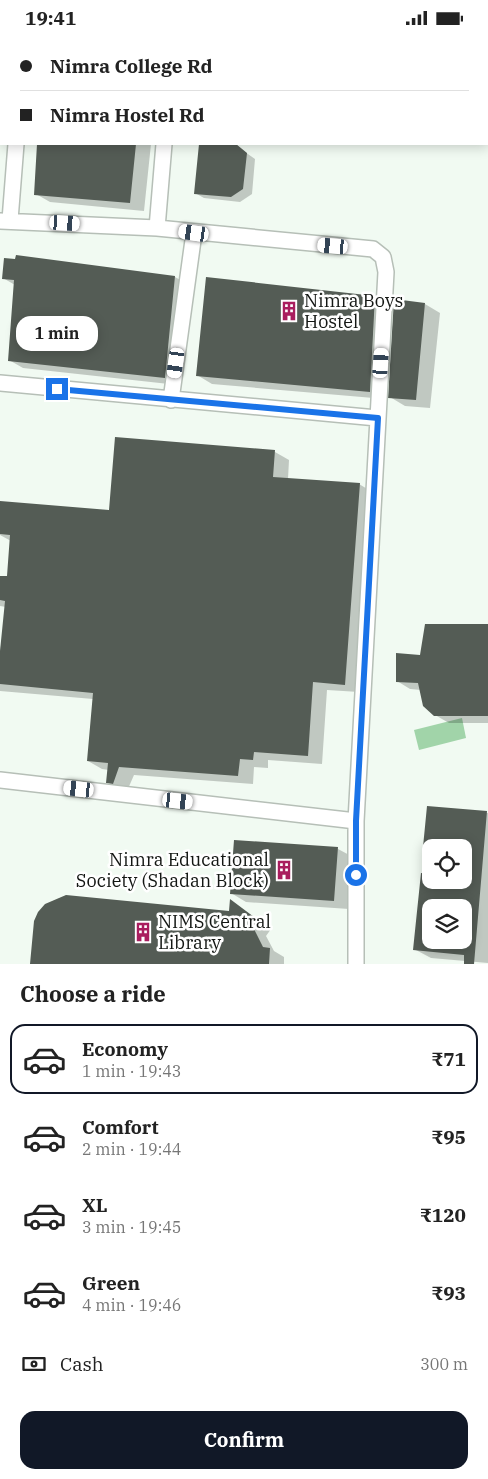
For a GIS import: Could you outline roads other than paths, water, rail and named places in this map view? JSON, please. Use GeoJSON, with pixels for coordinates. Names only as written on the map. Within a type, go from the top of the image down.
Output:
{"type":"FeatureCollection","features":[{"type":"Feature","properties":{"kind":"street"},"geometry":{"type":"LineString","coordinates":[[16,145],[5,221],[157,228],[373,249],[383,257],[386,272],[356,821],[356,964]]}},
{"type":"Feature","properties":{"kind":"street"},"geometry":{"type":"LineString","coordinates":[[157,228],[164,145]]}},
{"type":"Feature","properties":{"kind":"street"},"geometry":{"type":"LineString","coordinates":[[171,400],[194,233]]}},
{"type":"Feature","properties":{"kind":"street"},"geometry":{"type":"LineString","coordinates":[[0,383],[378,418]]}},
{"type":"Feature","properties":{"kind":"street"},"geometry":{"type":"LineString","coordinates":[[0,780],[356,821]]}},
{"type":"Feature","properties":{"kind":"place","name":"Nimra Boys Hostel"},"geometry":{"type":"Point","coordinates":[289,311]}},
{"type":"Feature","properties":{"kind":"place","name":"Nimra Educational Society (Shadan Block)"},"geometry":{"type":"Point","coordinates":[284,870]}},
{"type":"Feature","properties":{"kind":"place","name":"NIMS Central Library"},"geometry":{"type":"Point","coordinates":[143,932]}}]}
